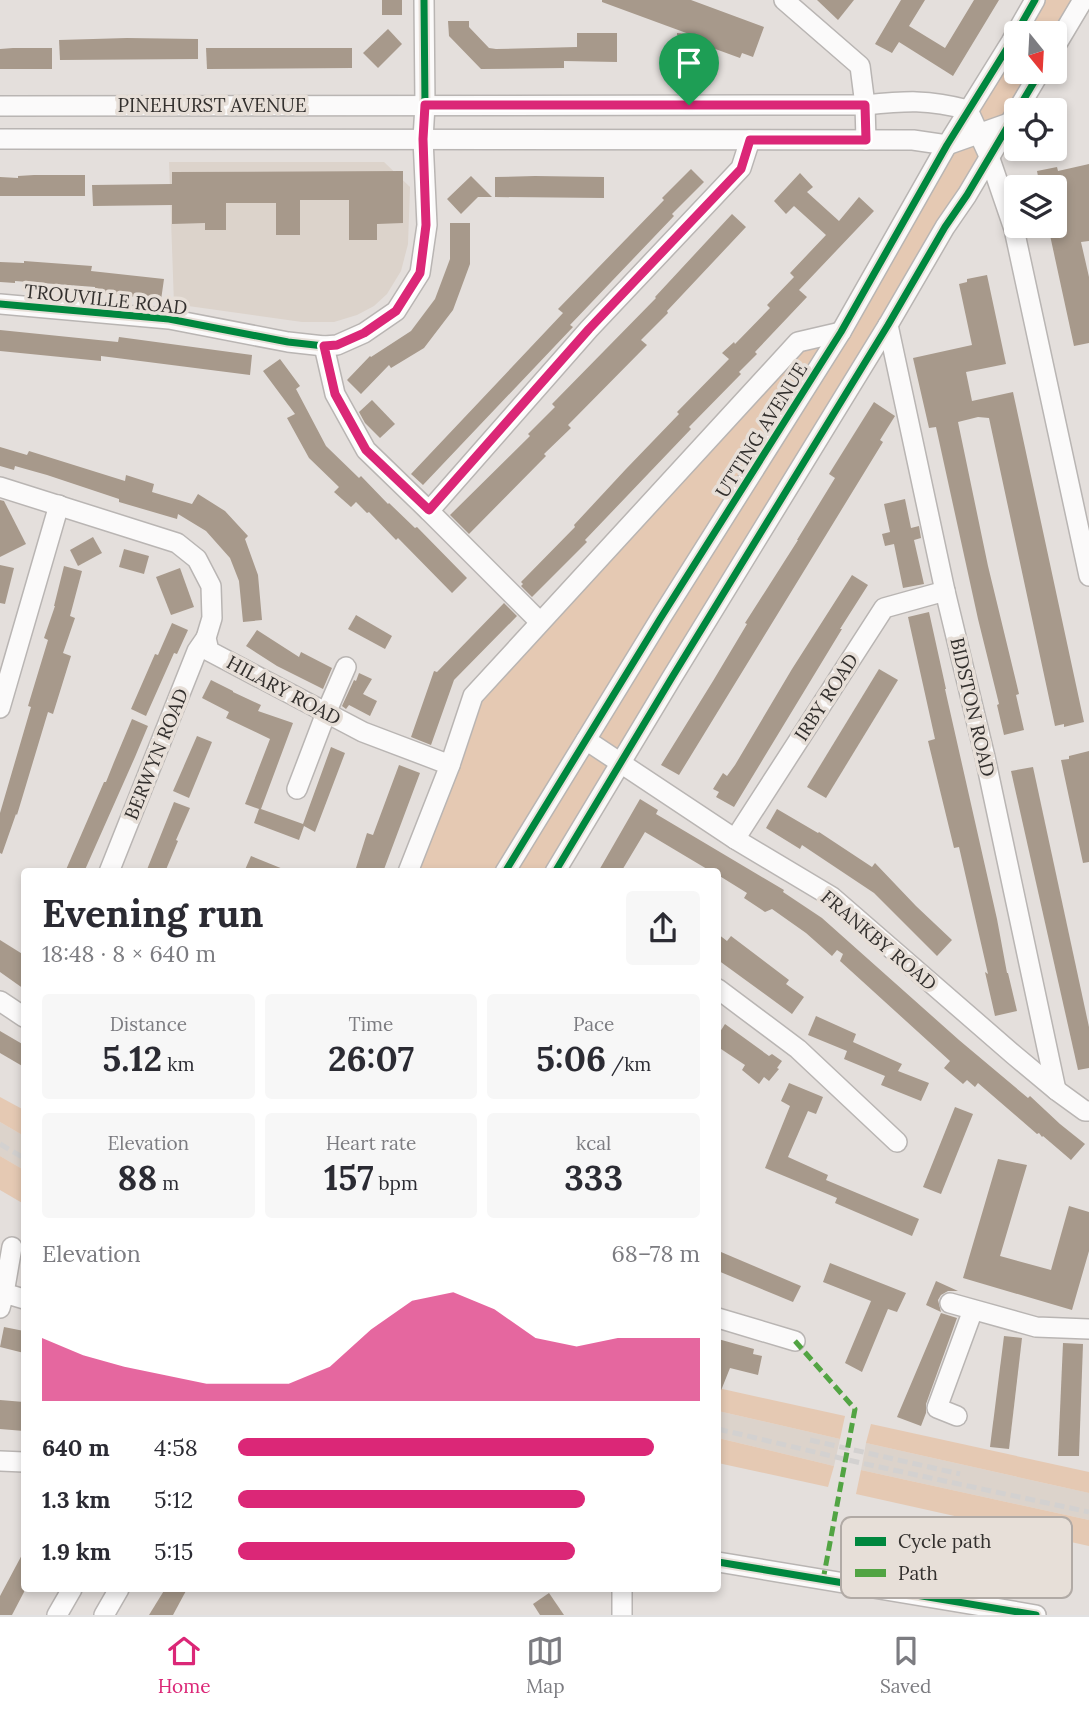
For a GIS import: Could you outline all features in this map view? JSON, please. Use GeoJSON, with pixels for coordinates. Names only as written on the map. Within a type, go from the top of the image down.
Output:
{"type":"FeatureCollection","features":[{"type":"Feature","properties":{"kind":"street"},"geometry":{"type":"LineString","coordinates":[[423,139],[424,0]]}},
{"type":"Feature","properties":{"kind":"street"},"geometry":{"type":"LineString","coordinates":[[785,0],[860,66],[866,140]]}},
{"type":"Feature","properties":{"kind":"street","name":"UTTING AVENUE"},"geometry":{"type":"LineString","coordinates":[[507,868],[841,332],[947,145],[1035,0]]}},
{"type":"Feature","properties":{"kind":"street"},"geometry":{"type":"LineString","coordinates":[[1068,25],[1083,0]]}},
{"type":"Feature","properties":{"kind":"street","name":"PINEHURST AVENUE"},"geometry":{"type":"LineString","coordinates":[[0,106],[865,105],[907,100],[942,103],[968,110]]}},
{"type":"Feature","properties":{"kind":"street"},"geometry":{"type":"LineString","coordinates":[[968,110],[989,156],[1014,229],[1089,576]]}},
{"type":"Feature","properties":{"kind":"street","name":"PINEHURST AVENUE"},"geometry":{"type":"LineString","coordinates":[[0,139],[913,140],[947,145],[1004,125]]}},
{"type":"Feature","properties":{"kind":"street"},"geometry":{"type":"LineString","coordinates":[[558,868],[1004,131]]}},
{"type":"Feature","properties":{"kind":"street","name":"TROUVILLE ROAD"},"geometry":{"type":"LineString","coordinates":[[0,304],[169,319],[288,342],[337,345],[364,333],[396,311],[420,273],[426,225],[423,139]]}},
{"type":"Feature","properties":{"kind":"street"},"geometry":{"type":"LineString","coordinates":[[429,510],[589,329],[741,169],[750,140]]}},
{"type":"Feature","properties":{"kind":"street","name":"BIDSTON ROAD"},"geometry":{"type":"LineString","coordinates":[[888,325],[1056,1090]]}},
{"type":"Feature","properties":{"kind":"street","name":"UTTING AVENUE"},"geometry":{"type":"LineString","coordinates":[[410,868],[450,765],[473,696],[797,342],[841,332]]}},
{"type":"Feature","properties":{"kind":"street"},"geometry":{"type":"LineString","coordinates":[[324,346],[335,394],[366,450],[540,622]]}},
{"type":"Feature","properties":{"kind":"street"},"geometry":{"type":"LineString","coordinates":[[0,486],[177,543],[197,559],[211,586],[212,618],[206,638]]}},
{"type":"Feature","properties":{"kind":"street"},"geometry":{"type":"LineString","coordinates":[[0,708],[59,505]]}},
{"type":"Feature","properties":{"kind":"street","name":"IRBY ROAD"},"geometry":{"type":"LineString","coordinates":[[735,839],[884,608],[945,591]]}},
{"type":"Feature","properties":{"kind":"street","name":"HILARY ROAD"},"geometry":{"type":"LineString","coordinates":[[206,638],[209,651],[326,713],[363,732],[450,765]]}},
{"type":"Feature","properties":{"kind":"street","name":"BERWYN ROAD"},"geometry":{"type":"LineString","coordinates":[[111,868],[197,651],[206,638]]}},
{"type":"Feature","properties":{"kind":"street"},"geometry":{"type":"LineString","coordinates":[[298,789],[346,667]]}},
{"type":"Feature","properties":{"kind":"street","name":"FRANKBY ROAD"},"geometry":{"type":"LineString","coordinates":[[586,740],[735,839],[832,897],[1056,1090],[1085,1111],[1089,1111]]}},
{"type":"Feature","properties":{"kind":"street"},"geometry":{"type":"LineString","coordinates":[[721,991],[798,1049],[897,1142]]}},
{"type":"Feature","properties":{"kind":"street"},"geometry":{"type":"LineString","coordinates":[[0,1001],[21,1015]]}},
{"type":"Feature","properties":{"kind":"street"},"geometry":{"type":"LineString","coordinates":[[12,1247],[2,1301],[21,1299]]}},
{"type":"Feature","properties":{"kind":"street"},"geometry":{"type":"LineString","coordinates":[[950,1303],[1035,1327],[1089,1329]]}},
{"type":"Feature","properties":{"kind":"street"},"geometry":{"type":"LineString","coordinates":[[957,1416],[937,1408],[974,1310]]}},
{"type":"Feature","properties":{"kind":"street"},"geometry":{"type":"LineString","coordinates":[[721,1319],[795,1342]]}},
{"type":"Feature","properties":{"kind":"street"},"geometry":{"type":"LineString","coordinates":[[0,1461],[21,1462]]}},
{"type":"Feature","properties":{"kind":"street"},"geometry":{"type":"LineString","coordinates":[[721,1562],[841,1582]]}},
{"type":"Feature","properties":{"kind":"street"},"geometry":{"type":"LineString","coordinates":[[57,1615],[70,1592]]}},
{"type":"Feature","properties":{"kind":"street"},"geometry":{"type":"LineString","coordinates":[[104,1615],[117,1592]]}},
{"type":"Feature","properties":{"kind":"street"},"geometry":{"type":"LineString","coordinates":[[622,1592],[622,1615]]}},
{"type":"Feature","properties":{"kind":"street"},"geometry":{"type":"LineString","coordinates":[[934,1598],[1036,1615]]}},
{"type":"Feature","properties":{"kind":"shaded area"},"geometry":{"type":"Polygon","coordinates":[[[1035,0],[1083,0],[1065,21],[1022,21],[1035,0]]]}},
{"type":"Feature","properties":{"kind":"shaded area"},"geometry":{"type":"Polygon","coordinates":[[[1004,51],[1004,84],[1033,84],[1024,98],[1004,98],[1004,131],[557,868],[409,868],[473,696],[798,342],[841,332],[1004,51]]]}},
{"type":"Feature","properties":{"kind":"shaded area"},"geometry":{"type":"Polygon","coordinates":[[[169,162],[384,162],[410,187],[408,244],[401,271],[387,294],[374,306],[334,322],[302,322],[174,304],[169,162]]]}},
{"type":"Feature","properties":{"kind":"shaded area"},"geometry":{"type":"Polygon","coordinates":[[[0,1097],[21,1108],[21,1134],[0,1122],[0,1097]]]}},
{"type":"Feature","properties":{"kind":"shaded area"},"geometry":{"type":"Polygon","coordinates":[[[0,1122],[21,1134],[21,1168],[0,1156],[0,1122]]]}},
{"type":"Feature","properties":{"kind":"shaded area"},"geometry":{"type":"Polygon","coordinates":[[[0,1156],[21,1168],[21,1202],[0,1190],[0,1156]]]}},
{"type":"Feature","properties":{"kind":"shaded area"},"geometry":{"type":"Polygon","coordinates":[[[721,1389],[845,1416],[840,1439],[721,1412],[721,1389]]]}},
{"type":"Feature","properties":{"kind":"shaded area"},"geometry":{"type":"Polygon","coordinates":[[[721,1412],[840,1439],[834,1466],[721,1439],[721,1412]]]}},
{"type":"Feature","properties":{"kind":"shaded area"},"geometry":{"type":"Polygon","coordinates":[[[871,1424],[1089,1472],[1089,1493],[866,1443],[871,1424]]]}},
{"type":"Feature","properties":{"kind":"shaded area"},"geometry":{"type":"Polygon","coordinates":[[[721,1439],[834,1466],[828,1487],[721,1464],[721,1439]]]}},
{"type":"Feature","properties":{"kind":"shaded area"},"geometry":{"type":"Polygon","coordinates":[[[866,1443],[1089,1493],[1089,1520],[861,1470],[866,1443]]]}},
{"type":"Feature","properties":{"kind":"shaded area"},"geometry":{"type":"Polygon","coordinates":[[[861,1470],[1089,1520],[1089,1546],[1072,1542],[1072,1517],[959,1517],[856,1494],[861,1470]]]}},
{"type":"Feature","properties":{"kind":"building"},"geometry":{"type":"Polygon","coordinates":[[[382,0],[402,0],[402,15],[382,15],[382,0]]]}},
{"type":"Feature","properties":{"kind":"building"},"geometry":{"type":"Polygon","coordinates":[[[602,0],[691,0],[764,27],[753,57],[742,53],[740,58],[677,35],[689,34],[602,0]]]}},
{"type":"Feature","properties":{"kind":"building"},"geometry":{"type":"Polygon","coordinates":[[[817,0],[854,0],[838,20],[817,0]]]}},
{"type":"Feature","properties":{"kind":"building"},"geometry":{"type":"Polygon","coordinates":[[[901,0],[925,0],[909,26],[945,48],[974,0],[999,0],[953,76],[899,42],[892,53],[875,44],[901,0]]]}},
{"type":"Feature","properties":{"kind":"building"},"geometry":{"type":"Polygon","coordinates":[[[448,21],[469,21],[469,27],[489,48],[496,49],[577,47],[577,33],[617,33],[617,62],[564,61],[564,68],[481,69],[449,36],[448,21]]]}},
{"type":"Feature","properties":{"kind":"building"},"geometry":{"type":"Polygon","coordinates":[[[388,29],[402,44],[378,68],[363,53],[388,29]]]}},
{"type":"Feature","properties":{"kind":"building"},"geometry":{"type":"Polygon","coordinates":[[[198,39],[198,59],[60,60],[59,40],[198,39]]]}},
{"type":"Feature","properties":{"kind":"building"},"geometry":{"type":"Polygon","coordinates":[[[52,48],[52,69],[0,69],[0,49],[52,48]]]}},
{"type":"Feature","properties":{"kind":"building"},"geometry":{"type":"Polygon","coordinates":[[[206,48],[352,48],[352,68],[207,69],[206,48]]]}},
{"type":"Feature","properties":{"kind":"building"},"geometry":{"type":"Polygon","coordinates":[[[1089,164],[1089,241],[1081,242],[1089,277],[1089,343],[1074,346],[1051,238],[1067,238],[1067,175],[1038,175],[1037,171],[1057,167],[1058,171],[1089,164]]]}},
{"type":"Feature","properties":{"kind":"building"},"geometry":{"type":"Polygon","coordinates":[[[691,169],[704,182],[570,325],[573,327],[423,485],[411,474],[563,313],[558,309],[691,169]]]}},
{"type":"Feature","properties":{"kind":"building"},"geometry":{"type":"Polygon","coordinates":[[[403,171],[403,223],[377,224],[377,240],[349,240],[349,200],[300,200],[300,235],[276,235],[276,203],[226,203],[226,230],[205,230],[205,223],[172,224],[172,205],[93,206],[92,185],[172,184],[172,172],[403,171]]]}},
{"type":"Feature","properties":{"kind":"building"},"geometry":{"type":"Polygon","coordinates":[[[800,173],[813,187],[807,192],[839,221],[859,197],[874,211],[799,290],[807,297],[755,352],[757,354],[739,372],[741,374],[585,540],[587,542],[532,597],[521,586],[521,582],[729,359],[722,353],[734,342],[735,344],[770,308],[767,305],[794,277],[790,273],[826,235],[794,206],[786,214],[774,201],[800,173]]]}},
{"type":"Feature","properties":{"kind":"building"},"geometry":{"type":"Polygon","coordinates":[[[85,175],[85,196],[0,196],[0,177],[85,175]]]}},
{"type":"Feature","properties":{"kind":"building"},"geometry":{"type":"Polygon","coordinates":[[[471,176],[492,197],[478,197],[461,214],[447,199],[471,176]]]}},
{"type":"Feature","properties":{"kind":"building"},"geometry":{"type":"Polygon","coordinates":[[[495,177],[604,177],[604,198],[495,197],[495,177]]]}},
{"type":"Feature","properties":{"kind":"building"},"geometry":{"type":"Polygon","coordinates":[[[732,214],[746,227],[641,340],[647,345],[568,425],[571,428],[544,454],[546,456],[469,534],[450,515],[530,436],[528,434],[555,407],[552,404],[656,298],[732,214]]]}},
{"type":"Feature","properties":{"kind":"building"},"geometry":{"type":"Polygon","coordinates":[[[450,223],[470,223],[470,264],[453,310],[424,348],[391,368],[389,365],[361,394],[347,380],[370,356],[411,331],[435,299],[450,259],[450,223]]]}},
{"type":"Feature","properties":{"kind":"building"},"geometry":{"type":"Polygon","coordinates":[[[0,262],[92,266],[91,271],[164,279],[161,300],[95,292],[95,287],[0,282],[0,262]]]}},
{"type":"Feature","properties":{"kind":"building"},"geometry":{"type":"Polygon","coordinates":[[[987,275],[1006,364],[966,372],[972,401],[1013,392],[1084,722],[1064,727],[1064,724],[1055,726],[989,418],[978,417],[958,422],[988,566],[1019,694],[1016,695],[1024,730],[1004,735],[936,427],[929,428],[913,358],[972,345],[959,284],[967,282],[967,279],[987,275]]]}},
{"type":"Feature","properties":{"kind":"building"},"geometry":{"type":"Polygon","coordinates":[[[0,330],[118,342],[119,337],[252,355],[250,375],[101,356],[101,361],[0,351],[0,330]]]}},
{"type":"Feature","properties":{"kind":"building"},"geometry":{"type":"Polygon","coordinates":[[[280,359],[300,386],[296,389],[326,446],[388,504],[417,527],[467,578],[452,593],[369,512],[356,502],[351,507],[334,492],[339,487],[309,458],[287,418],[295,414],[263,371],[280,359]]]}},
{"type":"Feature","properties":{"kind":"building"},"geometry":{"type":"Polygon","coordinates":[[[372,400],[395,424],[380,438],[365,423],[359,412],[372,400]]]}},
{"type":"Feature","properties":{"kind":"building"},"geometry":{"type":"Polygon","coordinates":[[[874,402],[895,416],[880,440],[883,442],[679,775],[661,765],[835,478],[829,474],[874,402]]]}},
{"type":"Feature","properties":{"kind":"building"},"geometry":{"type":"Polygon","coordinates":[[[0,447],[27,455],[29,451],[125,481],[126,475],[154,484],[152,492],[192,504],[198,494],[225,511],[248,536],[245,539],[258,575],[262,620],[243,622],[239,581],[230,558],[206,531],[178,514],[177,519],[119,502],[119,499],[47,475],[15,466],[14,470],[0,466],[0,447]]]}},
{"type":"Feature","properties":{"kind":"building"},"geometry":{"type":"Polygon","coordinates":[[[905,499],[911,528],[919,526],[921,538],[914,540],[924,584],[903,588],[894,544],[885,546],[882,534],[890,532],[884,504],[905,499]]]}},
{"type":"Feature","properties":{"kind":"building"},"geometry":{"type":"Polygon","coordinates":[[[0,500],[4,501],[26,544],[0,557],[0,500]]]}},
{"type":"Feature","properties":{"kind":"building"},"geometry":{"type":"Polygon","coordinates":[[[93,537],[102,553],[78,566],[70,550],[93,537]]]}},
{"type":"Feature","properties":{"kind":"building"},"geometry":{"type":"Polygon","coordinates":[[[124,549],[149,556],[144,574],[119,567],[124,549]]]}},
{"type":"Feature","properties":{"kind":"building"},"geometry":{"type":"Polygon","coordinates":[[[0,565],[14,568],[5,604],[0,603],[0,565]]]}},
{"type":"Feature","properties":{"kind":"building"},"geometry":{"type":"Polygon","coordinates":[[[64,566],[82,571],[70,616],[75,618],[63,653],[71,656],[53,714],[48,712],[17,815],[2,854],[0,813],[31,707],[28,706],[48,640],[44,638],[64,566]]]}},
{"type":"Feature","properties":{"kind":"building"},"geometry":{"type":"Polygon","coordinates":[[[180,568],[194,607],[171,615],[156,577],[180,568]]]}},
{"type":"Feature","properties":{"kind":"building"},"geometry":{"type":"Polygon","coordinates":[[[852,575],[868,585],[734,807],[716,797],[719,792],[713,789],[723,773],[727,776],[735,765],[852,575]]]}},
{"type":"Feature","properties":{"kind":"building"},"geometry":{"type":"Polygon","coordinates":[[[504,603],[517,616],[454,680],[431,745],[411,737],[434,671],[437,672],[504,603]]]}},
{"type":"Feature","properties":{"kind":"building"},"geometry":{"type":"Polygon","coordinates":[[[929,612],[1017,1011],[995,1016],[959,847],[954,848],[928,741],[935,739],[908,617],[929,612]]]}},
{"type":"Feature","properties":{"kind":"building"},"geometry":{"type":"Polygon","coordinates":[[[356,615],[392,636],[385,649],[348,629],[356,615]]]}},
{"type":"Feature","properties":{"kind":"building"},"geometry":{"type":"Polygon","coordinates":[[[172,623],[188,630],[177,654],[174,653],[146,716],[131,709],[172,623]]]}},
{"type":"Feature","properties":{"kind":"building"},"geometry":{"type":"Polygon","coordinates":[[[257,630],[299,657],[301,652],[332,668],[323,689],[277,666],[246,646],[257,630]]]}},
{"type":"Feature","properties":{"kind":"building"},"geometry":{"type":"Polygon","coordinates":[[[879,669],[898,680],[826,798],[807,787],[879,669]]]}},
{"type":"Feature","properties":{"kind":"building"},"geometry":{"type":"Polygon","coordinates":[[[359,673],[372,679],[363,694],[377,701],[370,716],[349,705],[346,709],[342,706],[359,673]]]}},
{"type":"Feature","properties":{"kind":"building"},"geometry":{"type":"Polygon","coordinates":[[[211,680],[261,705],[258,711],[293,723],[261,809],[303,824],[331,747],[345,753],[315,832],[304,826],[299,840],[254,823],[259,809],[245,804],[270,739],[226,718],[229,712],[202,698],[211,680]]]}},
{"type":"Feature","properties":{"kind":"building"},"geometry":{"type":"Polygon","coordinates":[[[132,719],[148,726],[86,868],[67,868],[104,782],[132,719]]]}},
{"type":"Feature","properties":{"kind":"building"},"geometry":{"type":"Polygon","coordinates":[[[197,736],[212,742],[189,798],[173,791],[197,736]]]}},
{"type":"Feature","properties":{"kind":"building"},"geometry":{"type":"Polygon","coordinates":[[[1089,751],[1089,862],[1083,863],[1061,760],[1089,751]]]}},
{"type":"Feature","properties":{"kind":"building"},"geometry":{"type":"Polygon","coordinates":[[[399,765],[420,773],[384,868],[356,868],[367,833],[373,835],[399,765]]]}},
{"type":"Feature","properties":{"kind":"building"},"geometry":{"type":"Polygon","coordinates":[[[1033,767],[1089,1027],[1089,1068],[1078,1070],[1011,771],[1033,767]]]}},
{"type":"Feature","properties":{"kind":"building"},"geometry":{"type":"Polygon","coordinates":[[[640,799],[658,810],[656,814],[784,890],[783,892],[822,918],[959,1040],[1085,1144],[1071,1160],[978,1083],[975,1087],[967,1080],[963,1084],[944,1068],[950,1061],[840,961],[843,954],[837,950],[832,956],[772,909],[765,912],[744,898],[747,893],[721,877],[721,868],[705,868],[645,832],[623,868],[600,868],[640,799]]]}},
{"type":"Feature","properties":{"kind":"building"},"geometry":{"type":"Polygon","coordinates":[[[174,802],[190,808],[167,868],[148,868],[174,802]]]}},
{"type":"Feature","properties":{"kind":"building"},"geometry":{"type":"Polygon","coordinates":[[[777,809],[819,832],[872,867],[875,863],[952,940],[937,956],[874,893],[802,845],[800,849],[766,828],[777,809]]]}},
{"type":"Feature","properties":{"kind":"building"},"geometry":{"type":"Polygon","coordinates":[[[251,856],[281,868],[246,868],[251,856]]]}},
{"type":"Feature","properties":{"kind":"building"},"geometry":{"type":"Polygon","coordinates":[[[721,936],[727,941],[731,936],[789,980],[786,984],[804,997],[792,1014],[721,962],[721,936]]]}},
{"type":"Feature","properties":{"kind":"building"},"geometry":{"type":"Polygon","coordinates":[[[0,940],[21,953],[21,987],[0,972],[0,940]]]}},
{"type":"Feature","properties":{"kind":"building"},"geometry":{"type":"Polygon","coordinates":[[[816,1016],[856,1034],[853,1042],[902,1064],[898,1071],[929,1083],[921,1101],[881,1085],[885,1076],[844,1059],[847,1051],[808,1035],[816,1016]]]}},
{"type":"Feature","properties":{"kind":"building"},"geometry":{"type":"Polygon","coordinates":[[[725,1024],[769,1056],[772,1054],[782,1061],[769,1081],[764,1077],[759,1084],[742,1070],[745,1065],[721,1049],[721,1030],[725,1024]]]}},
{"type":"Feature","properties":{"kind":"building"},"geometry":{"type":"Polygon","coordinates":[[[0,1031],[21,1043],[21,1065],[0,1053],[0,1031]]]}},
{"type":"Feature","properties":{"kind":"building"},"geometry":{"type":"Polygon","coordinates":[[[789,1083],[823,1097],[816,1114],[808,1111],[788,1157],[828,1175],[826,1180],[919,1219],[912,1236],[835,1203],[837,1198],[765,1168],[790,1106],[781,1101],[789,1083]]]}},
{"type":"Feature","properties":{"kind":"building"},"geometry":{"type":"Polygon","coordinates":[[[955,1107],[973,1114],[941,1194],[923,1187],[955,1107]]]}},
{"type":"Feature","properties":{"kind":"building"},"geometry":{"type":"Polygon","coordinates":[[[998,1159],[1027,1165],[1000,1256],[1051,1270],[1069,1206],[1089,1212],[1089,1251],[1072,1310],[963,1278],[998,1159]]]}},
{"type":"Feature","properties":{"kind":"building"},"geometry":{"type":"Polygon","coordinates":[[[721,1252],[801,1286],[793,1302],[721,1272],[721,1252]]]}},
{"type":"Feature","properties":{"kind":"building"},"geometry":{"type":"Polygon","coordinates":[[[830,1263],[906,1293],[897,1312],[888,1309],[862,1372],[845,1363],[871,1301],[823,1282],[830,1263]]]}},
{"type":"Feature","properties":{"kind":"building"},"geometry":{"type":"Polygon","coordinates":[[[936,1281],[958,1291],[948,1291],[941,1295],[938,1300],[941,1312],[926,1305],[936,1281]]]}},
{"type":"Feature","properties":{"kind":"building"},"geometry":{"type":"Polygon","coordinates":[[[941,1313],[957,1318],[926,1404],[921,1426],[897,1417],[941,1313]]]}},
{"type":"Feature","properties":{"kind":"building"},"geometry":{"type":"Polygon","coordinates":[[[4,1327],[21,1330],[21,1352],[0,1347],[4,1327]]]}},
{"type":"Feature","properties":{"kind":"building"},"geometry":{"type":"Polygon","coordinates":[[[1004,1336],[1022,1338],[1009,1449],[990,1447],[1004,1336]]]}},
{"type":"Feature","properties":{"kind":"building"},"geometry":{"type":"Polygon","coordinates":[[[721,1340],[754,1349],[753,1354],[762,1356],[758,1375],[730,1368],[721,1390],[721,1340]]]}},
{"type":"Feature","properties":{"kind":"building"},"geometry":{"type":"Polygon","coordinates":[[[1063,1343],[1083,1344],[1079,1456],[1058,1456],[1063,1343]]]}},
{"type":"Feature","properties":{"kind":"building"},"geometry":{"type":"Polygon","coordinates":[[[0,1400],[21,1402],[21,1431],[0,1429],[0,1400]]]}},
{"type":"Feature","properties":{"kind":"building"},"geometry":{"type":"Polygon","coordinates":[[[21,1557],[21,1592],[24,1592],[12,1615],[0,1615],[0,1596],[21,1557]]]}},
{"type":"Feature","properties":{"kind":"building"},"geometry":{"type":"Polygon","coordinates":[[[163,1592],[185,1592],[173,1615],[149,1615],[163,1592]]]}},
{"type":"Feature","properties":{"kind":"building"},"geometry":{"type":"Polygon","coordinates":[[[549,1593],[564,1615],[540,1615],[533,1604],[549,1593]]]}},
{"type":"Feature","properties":{"kind":"railway"},"geometry":{"type":"LineString","coordinates":[[0,1144],[21,1156]]}},
{"type":"Feature","properties":{"kind":"railway"},"geometry":{"type":"LineString","coordinates":[[721,1430],[1089,1512]]}},
{"type":"Feature","properties":{"kind":"railway"},"geometry":{"type":"LineString","coordinates":[[810,1440],[960,1474]]}},
{"type":"Feature","properties":{"kind":"marked path"},"geometry":{"type":"LineString","coordinates":[[795,1341],[855,1409],[823,1580]]}},
{"type":"Feature","properties":{"kind":"cycle path"},"geometry":{"type":"LineString","coordinates":[[0,304],[169,319],[288,342],[324,346],[337,345],[364,333],[396,311],[420,273],[427,225],[423,139],[424,0]]}},
{"type":"Feature","properties":{"kind":"cycle path"},"geometry":{"type":"LineString","coordinates":[[507,868],[841,332],[947,145],[1035,0]]}},
{"type":"Feature","properties":{"kind":"cycle path"},"geometry":{"type":"LineString","coordinates":[[557,868],[1033,84]]}},
{"type":"Feature","properties":{"kind":"cycle path"},"geometry":{"type":"LineString","coordinates":[[721,1562],[841,1582]]}},
{"type":"Feature","properties":{"kind":"cycle path"},"geometry":{"type":"LineString","coordinates":[[934,1598],[1036,1615]]}},
{"type":"Feature","properties":{"kind":"route"},"geometry":{"type":"LineString","coordinates":[[425,105],[689,105],[865,105],[866,140],[750,140],[741,169],[589,329],[429,510],[366,450],[335,394],[324,346],[337,345],[364,333],[396,311],[420,273],[426,225],[423,139],[425,105]]}}]}
